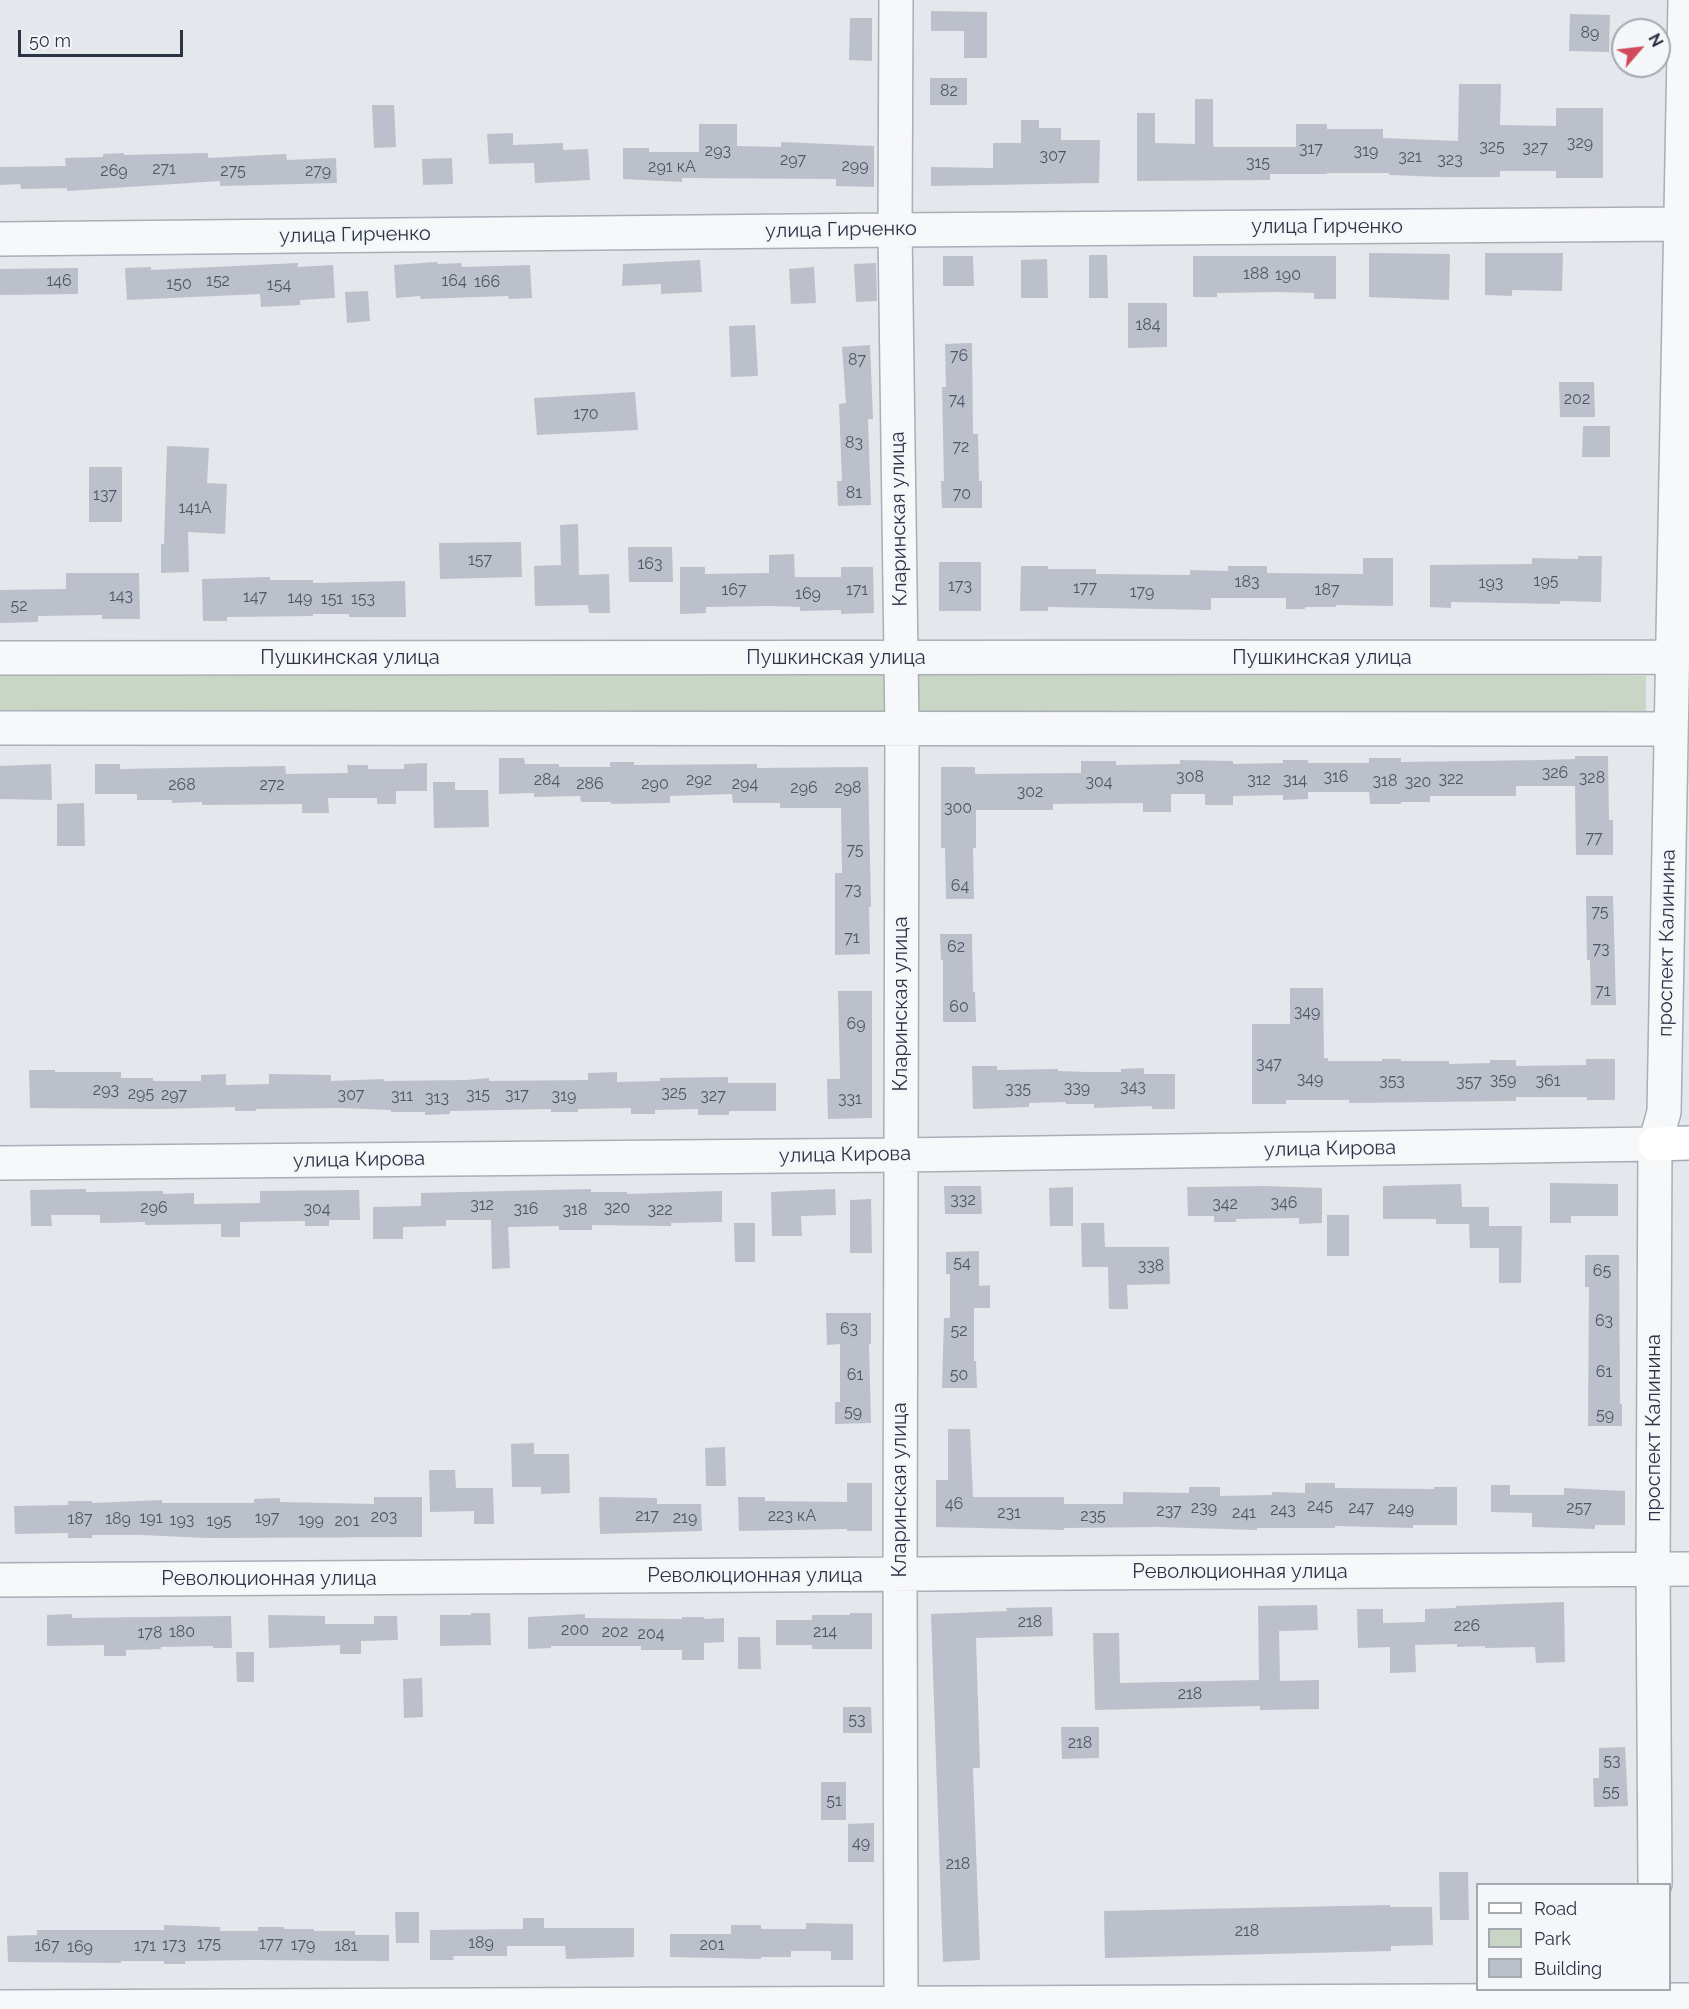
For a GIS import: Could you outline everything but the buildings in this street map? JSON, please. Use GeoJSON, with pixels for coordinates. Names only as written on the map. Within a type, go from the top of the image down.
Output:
{"type":"FeatureCollection","features":[{"type":"Feature","properties":{"kind":"main road","name":"улица Кирова"},"geometry":{"type":"LineString","coordinates":[[1655,1144],[1689,1143]]}},
{"type":"Feature","properties":{"kind":"street","name":"Кларинская улица"},"geometry":{"type":"LineString","coordinates":[[896,0],[895,230],[902,729],[901,2007]]}},
{"type":"Feature","properties":{"kind":"street","name":"проспект Калинина"},"geometry":{"type":"LineString","coordinates":[[1655,1883],[1653,1569],[1655,1144],[1664,1112],[1672,657],[1683,347],[1681,224],[1685,0]]}},
{"type":"Feature","properties":{"kind":"street","name":"улица Гирченко"},"geometry":{"type":"LineString","coordinates":[[0,239],[1681,224]]}},
{"type":"Feature","properties":{"kind":"street","name":"Пушкинская улица"},"geometry":{"type":"LineString","coordinates":[[0,658],[1672,657]]}},
{"type":"Feature","properties":{"kind":"street"},"geometry":{"type":"LineString","coordinates":[[0,728],[1671,729]]}},
{"type":"Feature","properties":{"kind":"street","name":"улица Кирова"},"geometry":{"type":"LineString","coordinates":[[0,1163],[901,1155],[1655,1144]]}},
{"type":"Feature","properties":{"kind":"street","name":"Революционная улица"},"geometry":{"type":"LineString","coordinates":[[0,1580],[1689,1569]]}},
{"type":"Feature","properties":{"kind":"street"},"geometry":{"type":"LineString","coordinates":[[0,2007],[901,2007],[1689,2000]]}},
{"type":"Feature","properties":{"kind":"green space"},"geometry":{"type":"Polygon","coordinates":[[[0,668],[889,668],[892,716],[0,714],[0,668]]]}},
{"type":"Feature","properties":{"kind":"green space"},"geometry":{"type":"Polygon","coordinates":[[[919,668],[1646,676],[1646,718],[918,711],[919,668]]]}}]}
